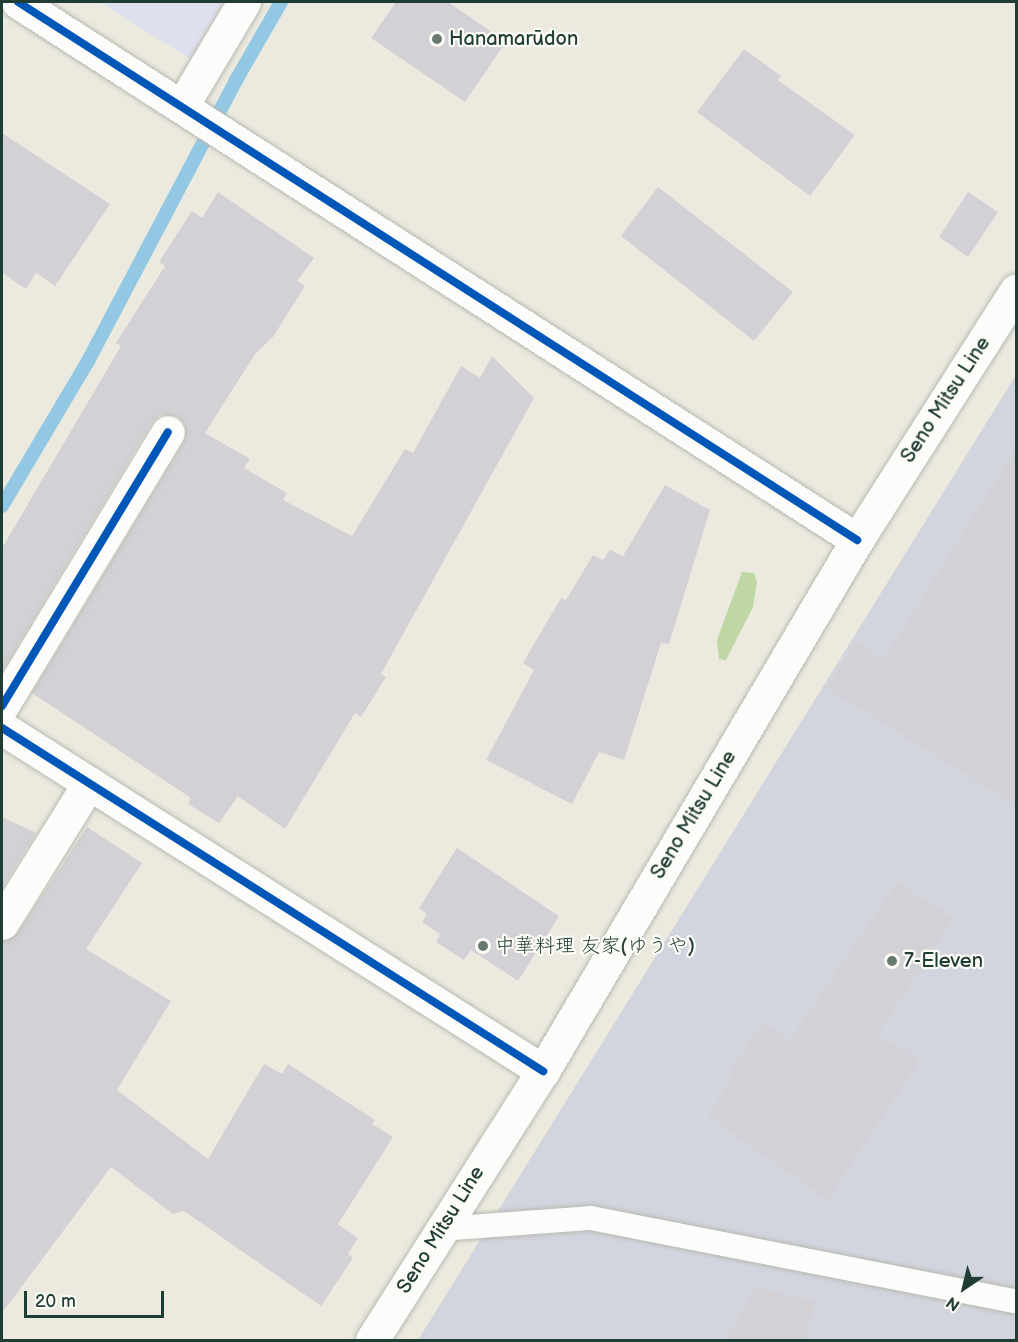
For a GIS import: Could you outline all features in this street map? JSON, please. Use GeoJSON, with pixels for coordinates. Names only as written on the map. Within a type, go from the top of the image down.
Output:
{"type":"FeatureCollection","features":[{"type":"Feature","properties":{"kind":"street"},"geometry":{"type":"LineString","coordinates":[[18,2],[857,540]]}},
{"type":"Feature","properties":{"kind":"street"},"geometry":{"type":"LineString","coordinates":[[202,118],[244,2]]}},
{"type":"Feature","properties":{"kind":"street","name":"Seno Mitsu Line"},"geometry":{"type":"LineString","coordinates":[[372,1341],[543,1071],[857,540],[1017,290]]}},
{"type":"Feature","properties":{"kind":"street"},"geometry":{"type":"LineString","coordinates":[[2,706],[168,432]]}},
{"type":"Feature","properties":{"kind":"street"},"geometry":{"type":"LineString","coordinates":[[2,728],[543,1071]]}},
{"type":"Feature","properties":{"kind":"street"},"geometry":{"type":"LineString","coordinates":[[2,923],[89,783]]}},
{"type":"Feature","properties":{"kind":"lane"},"geometry":{"type":"LineString","coordinates":[[441,1229],[591,1218],[1017,1301]]}},
{"type":"Feature","properties":{"kind":"shaded area"},"geometry":{"type":"Polygon","coordinates":[[[99,2],[223,2],[190,59],[99,2]]]}},
{"type":"Feature","properties":{"kind":"shaded area"},"geometry":{"type":"Polygon","coordinates":[[[1016,375],[1016,1340],[418,1340],[1016,375]]]}},
{"type":"Feature","properties":{"kind":"green space"},"geometry":{"type":"Polygon","coordinates":[[[742,572],[754,573],[757,582],[753,607],[726,660],[719,659],[717,640],[742,572]]]}},
{"type":"Feature","properties":{"kind":"building"},"geometry":{"type":"Polygon","coordinates":[[[396,2],[448,2],[506,42],[465,102],[371,38],[396,2]]]}},
{"type":"Feature","properties":{"kind":"building"},"geometry":{"type":"Polygon","coordinates":[[[744,49],[781,76],[778,80],[855,135],[810,196],[697,112],[744,49]]]}},
{"type":"Feature","properties":{"kind":"building"},"geometry":{"type":"Polygon","coordinates":[[[2,133],[110,204],[55,286],[36,273],[26,289],[2,273],[2,133]]]}},
{"type":"Feature","properties":{"kind":"building"},"geometry":{"type":"Polygon","coordinates":[[[658,187],[793,292],[754,341],[621,236],[658,187]]]}},
{"type":"Feature","properties":{"kind":"building"},"geometry":{"type":"Polygon","coordinates":[[[218,192],[314,258],[297,281],[305,286],[273,337],[255,354],[205,433],[250,459],[244,468],[287,493],[283,500],[352,536],[405,449],[413,453],[461,366],[480,378],[492,356],[534,398],[381,674],[386,677],[361,717],[355,713],[285,829],[238,796],[219,823],[188,804],[191,798],[32,693],[184,442],[185,424],[177,416],[160,415],[152,422],[2,671],[2,548],[121,346],[116,343],[165,266],[159,262],[192,211],[202,218],[218,192]]]}},
{"type":"Feature","properties":{"kind":"building"},"geometry":{"type":"Polygon","coordinates":[[[968,192],[998,212],[968,257],[939,237],[968,192]]]}},
{"type":"Feature","properties":{"kind":"building"},"geometry":{"type":"Polygon","coordinates":[[[1017,447],[1017,806],[826,688],[856,641],[884,659],[1017,447]]]}},
{"type":"Feature","properties":{"kind":"building"},"geometry":{"type":"Polygon","coordinates":[[[665,485],[710,510],[669,644],[661,643],[624,760],[599,752],[572,804],[486,760],[534,670],[523,663],[561,598],[566,600],[593,555],[603,560],[610,550],[623,556],[665,485]]]}},
{"type":"Feature","properties":{"kind":"building"},"geometry":{"type":"Polygon","coordinates":[[[2,817],[36,833],[2,888],[2,817]]]}},
{"type":"Feature","properties":{"kind":"building"},"geometry":{"type":"Polygon","coordinates":[[[87,827],[142,863],[86,949],[171,1001],[117,1090],[208,1159],[264,1064],[282,1074],[288,1064],[375,1120],[372,1124],[393,1137],[338,1224],[358,1238],[348,1254],[353,1258],[321,1306],[184,1211],[173,1214],[111,1167],[2,1313],[2,942],[18,933],[87,827]]]}},
{"type":"Feature","properties":{"kind":"building"},"geometry":{"type":"Polygon","coordinates":[[[457,848],[559,916],[518,981],[471,950],[464,960],[436,942],[440,934],[422,922],[427,914],[419,908],[457,848]]]}},
{"type":"Feature","properties":{"kind":"building"},"geometry":{"type":"Polygon","coordinates":[[[897,882],[954,918],[878,1034],[919,1061],[827,1200],[708,1116],[732,1078],[728,1075],[762,1022],[790,1040],[897,882]]]}},
{"type":"Feature","properties":{"kind":"building"},"geometry":{"type":"Polygon","coordinates":[[[756,1288],[814,1300],[806,1341],[724,1341],[756,1288]]]}},
{"type":"Feature","properties":{"kind":"waterway"},"geometry":{"type":"LineString","coordinates":[[2,506],[87,363],[235,82],[281,2]]}},
{"type":"Feature","properties":{"kind":"cycle path"},"geometry":{"type":"LineString","coordinates":[[18,2],[857,540]]}},
{"type":"Feature","properties":{"kind":"cycle path"},"geometry":{"type":"LineString","coordinates":[[2,706],[168,432]]}},
{"type":"Feature","properties":{"kind":"cycle path"},"geometry":{"type":"LineString","coordinates":[[2,728],[543,1071]]}},
{"type":"Feature","properties":{"kind":"place","name":"Hanamarūdon"},"geometry":{"type":"Point","coordinates":[437,39]}},
{"type":"Feature","properties":{"kind":"place","name":"中華料理 友家(ゆうや)"},"geometry":{"type":"Point","coordinates":[483,946]}},
{"type":"Feature","properties":{"kind":"place","name":"7-Eleven"},"geometry":{"type":"Point","coordinates":[892,961]}}]}
